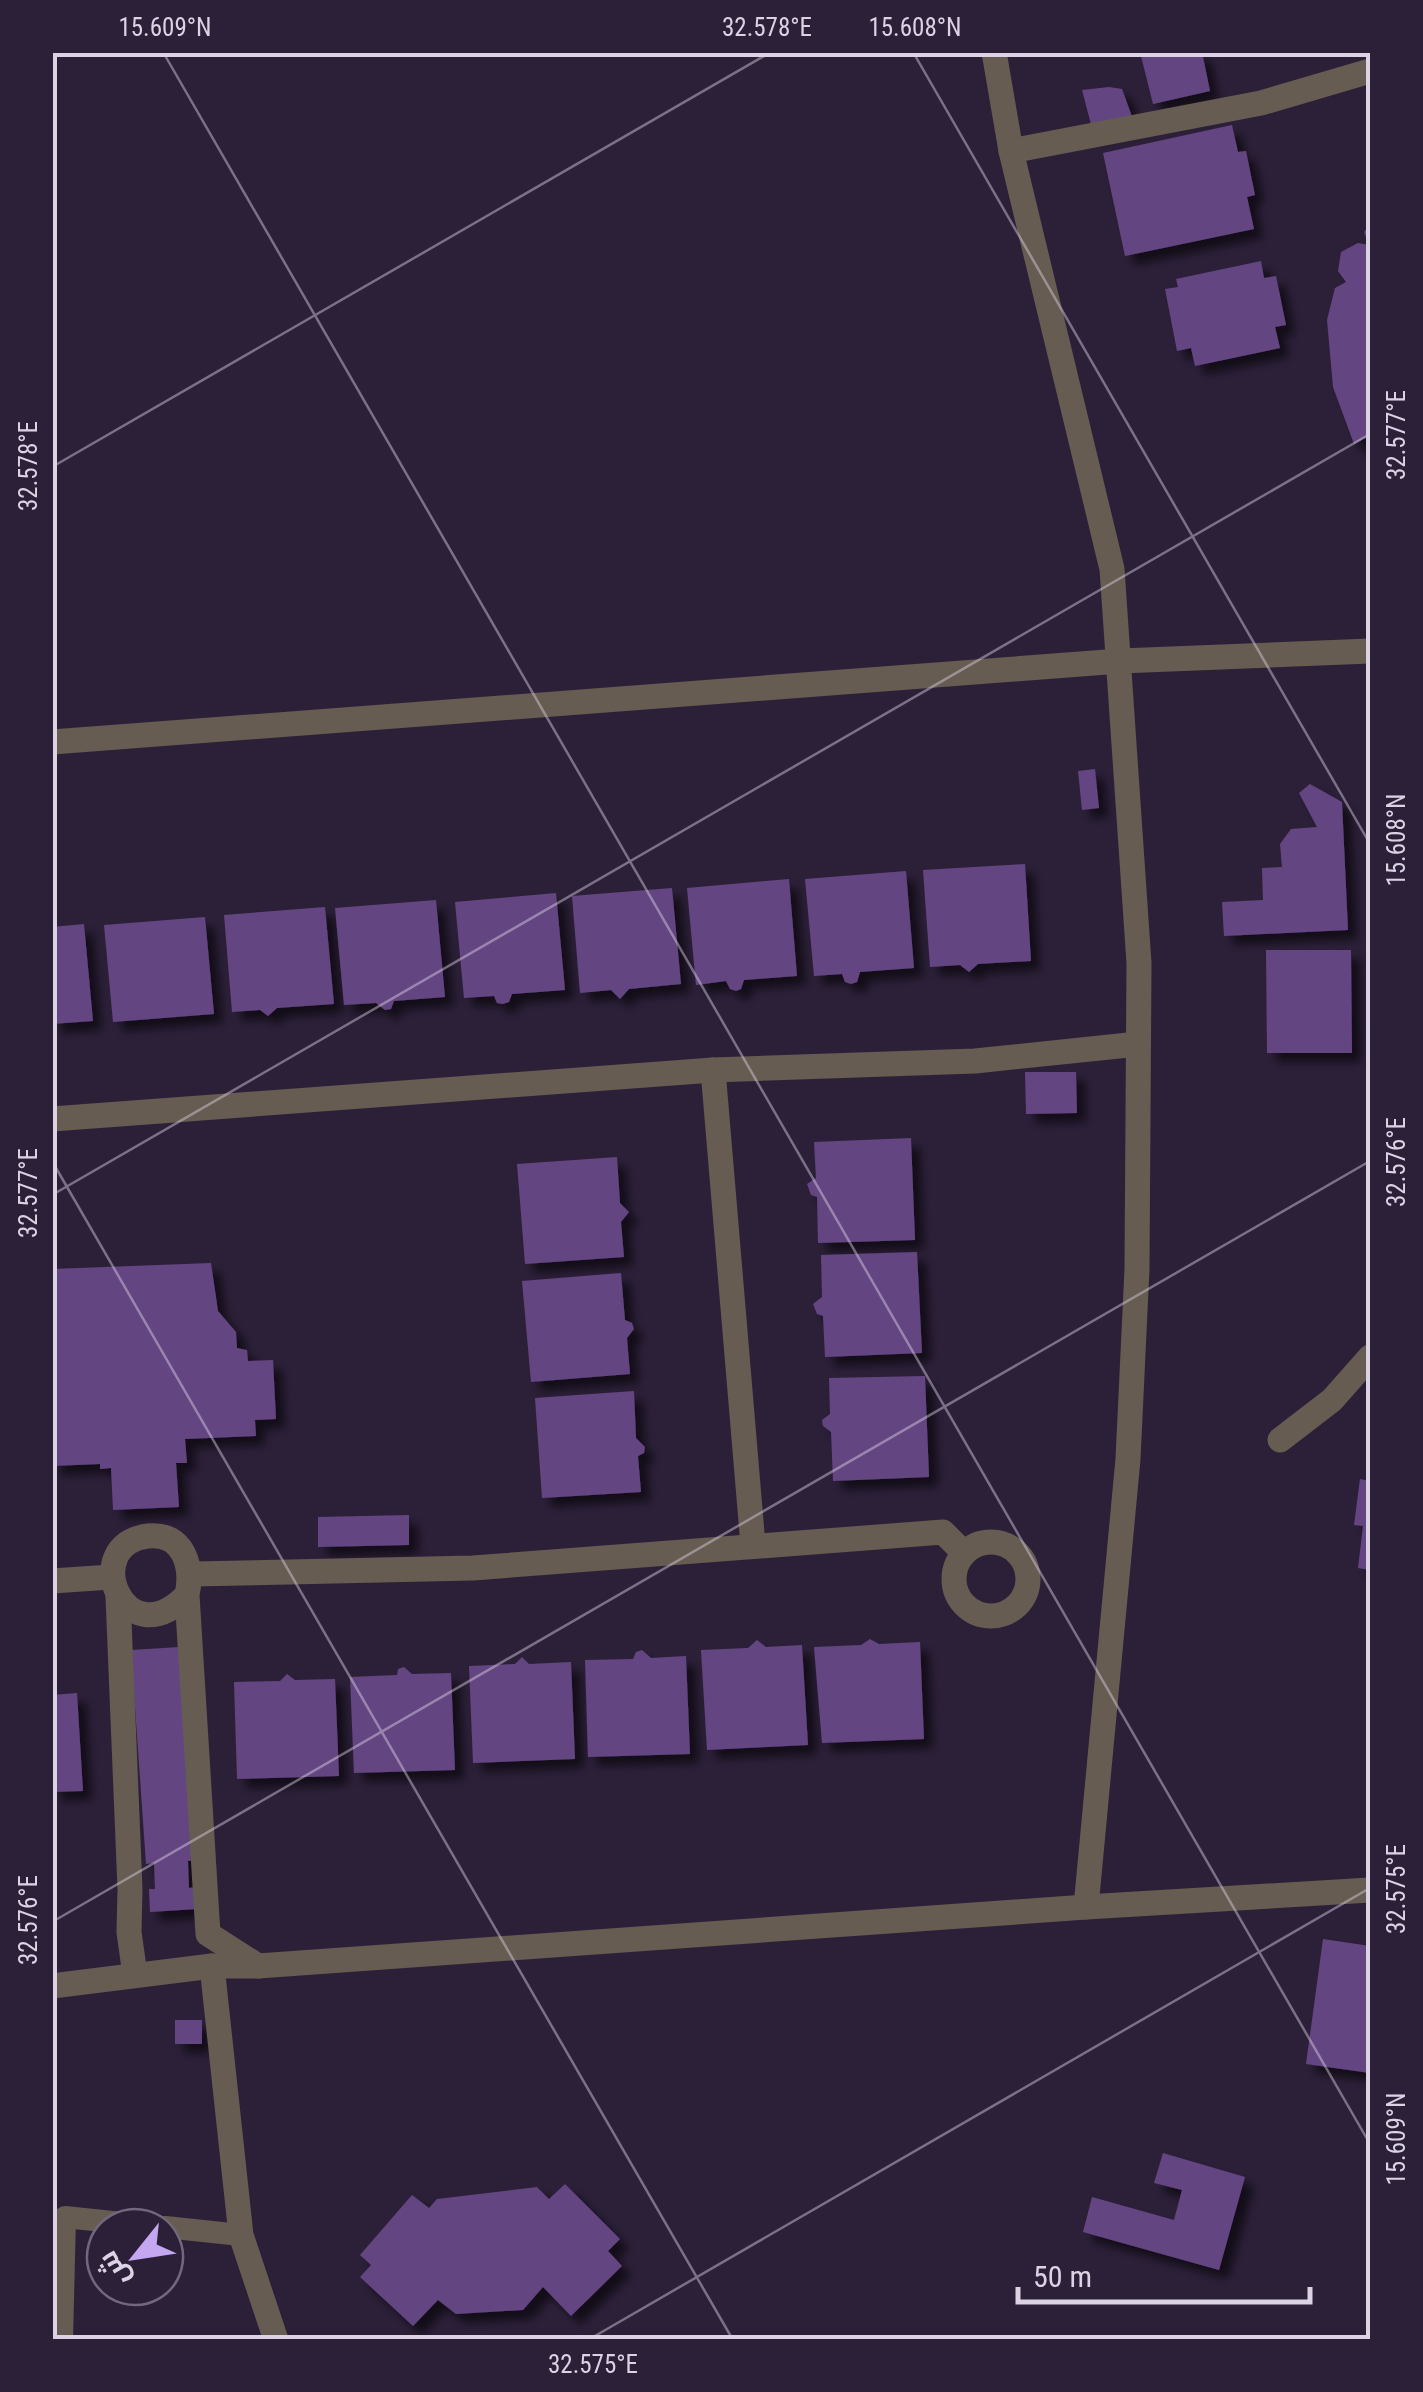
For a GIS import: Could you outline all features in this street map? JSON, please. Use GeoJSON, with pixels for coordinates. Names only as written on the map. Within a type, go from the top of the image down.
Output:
{"type":"FeatureCollection","features":[{"type":"Feature","properties":{"kind":"street"},"geometry":{"type":"LineString","coordinates":[[994,52],[1011,151],[1112,569],[1139,963],[1137,1269],[1128,1459],[1086,1906]]}},
{"type":"Feature","properties":{"kind":"street"},"geometry":{"type":"LineString","coordinates":[[1011,151],[1261,103],[1370,71]]}},
{"type":"Feature","properties":{"kind":"street"},"geometry":{"type":"LineString","coordinates":[[52,742],[1120,660],[1370,651]]}},
{"type":"Feature","properties":{"kind":"street"},"geometry":{"type":"LineString","coordinates":[[52,1120],[713,1070],[975,1060],[1138,1044]]}},
{"type":"Feature","properties":{"kind":"street"},"geometry":{"type":"LineString","coordinates":[[713,1070],[752,1545]]}},
{"type":"Feature","properties":{"kind":"street"},"geometry":{"type":"LineString","coordinates":[[1280,1440],[1332,1400],[1370,1357]]}},
{"type":"Feature","properties":{"kind":"street"},"geometry":{"type":"LineString","coordinates":[[189,1585],[943,1532],[964,1552]]}},
{"type":"Feature","properties":{"kind":"street"},"geometry":{"type":"LineString","coordinates":[[135,1975],[129,1932],[116,1556],[130,1542],[150,1535],[170,1540],[185,1554],[208,1934],[258,1966]]}},
{"type":"Feature","properties":{"kind":"street"},"geometry":{"type":"LineString","coordinates":[[52,1581],[115,1587],[133,1610],[153,1616],[173,1610],[189,1585]]}},
{"type":"Feature","properties":{"kind":"street"},"geometry":{"type":"LineString","coordinates":[[52,1986],[212,1966],[258,1966],[1086,1906],[1370,1890]]}},
{"type":"Feature","properties":{"kind":"street"},"geometry":{"type":"LineString","coordinates":[[212,1966],[242,2235],[276,2340]]}},
{"type":"Feature","properties":{"kind":"lane"},"geometry":{"type":"LineString","coordinates":[[62,2340],[66,2218],[85,2220]]}},
{"type":"Feature","properties":{"kind":"lane"},"geometry":{"type":"LineString","coordinates":[[185,2229],[242,2235]]}},
{"type":"Feature","properties":{"kind":"building"},"geometry":{"type":"Polygon","coordinates":[[[1140,52],[1202,52],[1210,91],[1153,104],[1140,52]]]}},
{"type":"Feature","properties":{"kind":"building"},"geometry":{"type":"Polygon","coordinates":[[[1122,89],[1134,122],[1093,132],[1082,90],[1122,89]]]}},
{"type":"Feature","properties":{"kind":"building"},"geometry":{"type":"Polygon","coordinates":[[[1232,125],[1238,152],[1246,151],[1255,195],[1247,197],[1254,229],[1125,256],[1103,153],[1232,125]]]}},
{"type":"Feature","properties":{"kind":"building"},"geometry":{"type":"Polygon","coordinates":[[[1370,224],[1370,435],[1354,444],[1333,387],[1327,320],[1335,288],[1346,282],[1338,271],[1341,252],[1358,243],[1369,245],[1364,232],[1370,224]]]}},
{"type":"Feature","properties":{"kind":"building"},"geometry":{"type":"Polygon","coordinates":[[[1261,261],[1264,278],[1276,276],[1286,325],[1275,327],[1280,348],[1195,366],[1191,348],[1177,351],[1165,289],[1178,287],[1176,279],[1261,261]]]}},
{"type":"Feature","properties":{"kind":"building"},"geometry":{"type":"Polygon","coordinates":[[[1095,769],[1099,808],[1082,810],[1078,771],[1095,769]]]}},
{"type":"Feature","properties":{"kind":"building"},"geometry":{"type":"Polygon","coordinates":[[[1310,784],[1342,802],[1348,930],[1224,936],[1222,902],[1263,900],[1262,868],[1282,867],[1280,844],[1291,829],[1317,827],[1299,793],[1310,784]]]}},
{"type":"Feature","properties":{"kind":"building"},"geometry":{"type":"Polygon","coordinates":[[[1025,864],[1031,961],[978,964],[969,972],[960,965],[930,967],[923,870],[1025,864]]]}},
{"type":"Feature","properties":{"kind":"building"},"geometry":{"type":"Polygon","coordinates":[[[906,871],[914,968],[860,972],[857,982],[851,984],[845,982],[842,974],[814,976],[805,879],[906,871]]]}},
{"type":"Feature","properties":{"kind":"building"},"geometry":{"type":"Polygon","coordinates":[[[789,879],[797,976],[744,980],[736,991],[726,981],[696,985],[687,888],[789,879]]]}},
{"type":"Feature","properties":{"kind":"building"},"geometry":{"type":"Polygon","coordinates":[[[672,888],[681,984],[629,989],[620,999],[611,990],[580,993],[572,896],[672,888]]]}},
{"type":"Feature","properties":{"kind":"building"},"geometry":{"type":"Polygon","coordinates":[[[556,893],[565,990],[512,994],[509,1002],[503,1004],[497,1003],[494,996],[464,998],[455,902],[556,893]]]}},
{"type":"Feature","properties":{"kind":"building"},"geometry":{"type":"Polygon","coordinates":[[[436,900],[445,997],[394,1001],[391,1009],[385,1010],[376,1003],[344,1005],[335,908],[436,900]]]}},
{"type":"Feature","properties":{"kind":"building"},"geometry":{"type":"Polygon","coordinates":[[[325,907],[334,1004],[277,1008],[268,1016],[260,1010],[232,1012],[224,915],[325,907]]]}},
{"type":"Feature","properties":{"kind":"building"},"geometry":{"type":"Polygon","coordinates":[[[205,917],[214,1014],[113,1022],[104,925],[205,917]]]}},
{"type":"Feature","properties":{"kind":"building"},"geometry":{"type":"Polygon","coordinates":[[[84,924],[93,1021],[52,1024],[52,927],[84,924]]]}},
{"type":"Feature","properties":{"kind":"building"},"geometry":{"type":"Polygon","coordinates":[[[1266,950],[1351,950],[1352,1053],[1267,1053],[1266,950]]]}},
{"type":"Feature","properties":{"kind":"building"},"geometry":{"type":"Polygon","coordinates":[[[1025,1072],[1076,1072],[1077,1113],[1026,1114],[1025,1072]]]}},
{"type":"Feature","properties":{"kind":"building"},"geometry":{"type":"Polygon","coordinates":[[[911,1138],[915,1240],[818,1243],[817,1197],[811,1195],[807,1184],[816,1178],[814,1142],[911,1138]]]}},
{"type":"Feature","properties":{"kind":"building"},"geometry":{"type":"Polygon","coordinates":[[[617,1157],[620,1203],[629,1212],[621,1222],[624,1257],[525,1264],[517,1164],[617,1157]]]}},
{"type":"Feature","properties":{"kind":"building"},"geometry":{"type":"Polygon","coordinates":[[[917,1252],[922,1353],[825,1357],[823,1316],[817,1314],[813,1304],[822,1297],[821,1255],[917,1252]]]}},
{"type":"Feature","properties":{"kind":"building"},"geometry":{"type":"Polygon","coordinates":[[[211,1263],[218,1311],[236,1332],[237,1348],[247,1350],[248,1361],[273,1360],[276,1419],[255,1420],[256,1436],[185,1439],[187,1463],[176,1463],[179,1507],[113,1510],[111,1468],[100,1469],[100,1464],[52,1466],[52,1269],[211,1263]]]}},
{"type":"Feature","properties":{"kind":"building"},"geometry":{"type":"Polygon","coordinates":[[[621,1273],[625,1320],[634,1329],[627,1338],[630,1374],[531,1382],[522,1281],[621,1273]]]}},
{"type":"Feature","properties":{"kind":"building"},"geometry":{"type":"Polygon","coordinates":[[[925,1376],[929,1477],[833,1481],[831,1432],[822,1420],[830,1414],[829,1378],[925,1376]]]}},
{"type":"Feature","properties":{"kind":"building"},"geometry":{"type":"Polygon","coordinates":[[[634,1391],[636,1438],[645,1447],[638,1456],[641,1492],[542,1498],[535,1398],[634,1391]]]}},
{"type":"Feature","properties":{"kind":"building"},"geometry":{"type":"Polygon","coordinates":[[[1360,1479],[1370,1481],[1370,1570],[1358,1568],[1363,1526],[1354,1525],[1360,1479]]]}},
{"type":"Feature","properties":{"kind":"building"},"geometry":{"type":"Polygon","coordinates":[[[409,1515],[409,1545],[318,1547],[318,1517],[409,1515]]]}},
{"type":"Feature","properties":{"kind":"building"},"geometry":{"type":"Polygon","coordinates":[[[870,1639],[879,1644],[920,1642],[924,1739],[822,1743],[814,1647],[861,1645],[870,1639]]]}},
{"type":"Feature","properties":{"kind":"building"},"geometry":{"type":"Polygon","coordinates":[[[757,1640],[766,1647],[802,1645],[808,1745],[707,1750],[701,1650],[748,1648],[757,1640]]]}},
{"type":"Feature","properties":{"kind":"building"},"geometry":{"type":"Polygon","coordinates":[[[180,1647],[196,1860],[188,1861],[189,1888],[196,1887],[197,1909],[150,1912],[149,1889],[155,1889],[154,1863],[146,1864],[131,1650],[180,1647]]]}},
{"type":"Feature","properties":{"kind":"building"},"geometry":{"type":"Polygon","coordinates":[[[642,1650],[651,1658],[686,1656],[690,1754],[588,1757],[585,1660],[633,1659],[642,1650]]]}},
{"type":"Feature","properties":{"kind":"building"},"geometry":{"type":"Polygon","coordinates":[[[522,1657],[529,1664],[571,1662],[575,1759],[473,1763],[469,1666],[515,1664],[522,1657]]]}},
{"type":"Feature","properties":{"kind":"building"},"geometry":{"type":"Polygon","coordinates":[[[404,1667],[412,1674],[451,1673],[455,1770],[354,1773],[350,1677],[397,1675],[398,1669],[404,1667]]]}},
{"type":"Feature","properties":{"kind":"building"},"geometry":{"type":"Polygon","coordinates":[[[287,1674],[295,1680],[335,1679],[339,1776],[237,1779],[234,1682],[280,1681],[287,1674]]]}},
{"type":"Feature","properties":{"kind":"building"},"geometry":{"type":"Polygon","coordinates":[[[77,1693],[83,1791],[52,1792],[52,1695],[77,1693]]]}},
{"type":"Feature","properties":{"kind":"building"},"geometry":{"type":"Polygon","coordinates":[[[1323,1939],[1370,1946],[1370,2073],[1306,2064],[1323,1939]]]}},
{"type":"Feature","properties":{"kind":"building"},"geometry":{"type":"Polygon","coordinates":[[[175,2020],[202,2020],[202,2044],[175,2044],[175,2020]]]}},
{"type":"Feature","properties":{"kind":"building"},"geometry":{"type":"Polygon","coordinates":[[[1163,2153],[1245,2177],[1219,2270],[1083,2232],[1092,2197],[1174,2220],[1182,2190],[1154,2183],[1163,2153]]]}},
{"type":"Feature","properties":{"kind":"building"},"geometry":{"type":"Polygon","coordinates":[[[565,2184],[620,2239],[608,2251],[622,2266],[571,2316],[543,2287],[523,2310],[456,2314],[438,2300],[413,2326],[360,2277],[371,2265],[360,2255],[412,2195],[429,2208],[437,2199],[537,2187],[549,2199],[565,2184]]]}}]}
